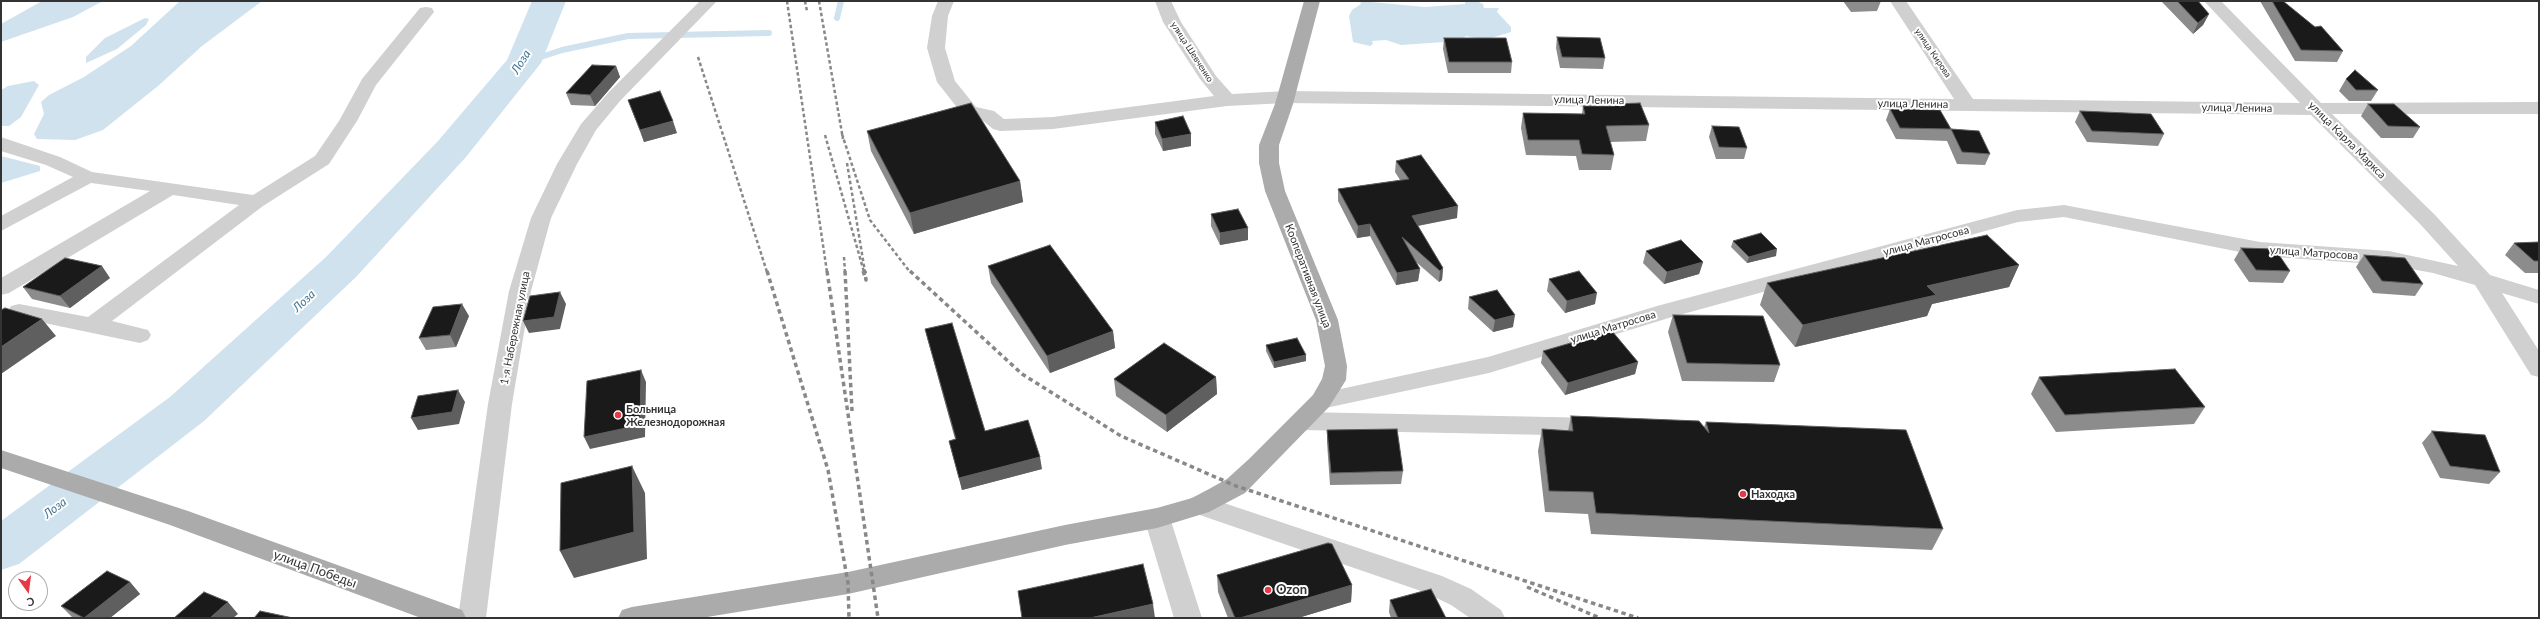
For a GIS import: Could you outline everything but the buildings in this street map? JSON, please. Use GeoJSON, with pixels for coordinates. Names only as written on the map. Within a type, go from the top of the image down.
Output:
{"type":"FeatureCollection","features":[{"type":"Feature","properties":{"kind":"main road","name":"Кооперативная улица"},"geometry":{"type":"LineString","coordinates":[[632,618],[726,605],[848,583],[1065,536],[1157,518],[1200,505],[1236,486],[1321,401],[1334,380],[1336,366],[1328,320],[1275,191],[1269,163],[1269,145],[1286,97],[1312,1]]}},
{"type":"Feature","properties":{"kind":"main road","name":"улица Победы"},"geometry":{"type":"LineString","coordinates":[[1,459],[179,518],[452,618]]}},
{"type":"Feature","properties":{"kind":"street","name":"1-я Набережная улица"},"geometry":{"type":"LineString","coordinates":[[472,618],[500,404],[520,291],[541,218],[567,164],[588,128],[614,97],[709,1]]}},
{"type":"Feature","properties":{"kind":"street","name":"улица Ленина"},"geometry":{"type":"LineString","coordinates":[[946,1],[940,16],[936,48],[946,82],[970,111],[986,116],[1000,125],[1053,123],[1227,100],[1286,97],[2316,109],[2539,108]]}},
{"type":"Feature","properties":{"kind":"street","name":"улица Шевченко"},"geometry":{"type":"LineString","coordinates":[[1163,1],[1172,22],[1205,73],[1227,100]]}},
{"type":"Feature","properties":{"kind":"street","name":"улица Кирова"},"geometry":{"type":"LineString","coordinates":[[1898,1],[1967,105]]}},
{"type":"Feature","properties":{"kind":"street","name":"улица Карла Маркса"},"geometry":{"type":"LineString","coordinates":[[2212,1],[2316,109],[2428,220],[2482,280],[2539,369]]}},
{"type":"Feature","properties":{"kind":"street"},"geometry":{"type":"LineString","coordinates":[[92,325],[256,202],[322,160],[348,121],[368,83],[426,12]]}},
{"type":"Feature","properties":{"kind":"street"},"geometry":{"type":"LineString","coordinates":[[2,140],[12,149],[53,162],[88,177],[256,202]]}},
{"type":"Feature","properties":{"kind":"street"},"geometry":{"type":"LineString","coordinates":[[1,225],[88,177]]}},
{"type":"Feature","properties":{"kind":"street"},"geometry":{"type":"LineString","coordinates":[[1,288],[170,188]]}},
{"type":"Feature","properties":{"kind":"street","name":"улица Матросова"},"geometry":{"type":"LineString","coordinates":[[1321,401],[1489,365],[1688,305],[2017,216],[2049,212],[2064,211],[2260,249],[2389,258],[2435,266],[2538,298]]}},
{"type":"Feature","properties":{"kind":"street"},"geometry":{"type":"LineString","coordinates":[[19,311],[140,335]]}},
{"type":"Feature","properties":{"kind":"street"},"geometry":{"type":"LineString","coordinates":[[1302,421],[1624,428]]}},
{"type":"Feature","properties":{"kind":"street"},"geometry":{"type":"LineString","coordinates":[[1200,505],[1433,584],[1461,597],[1491,618]]}},
{"type":"Feature","properties":{"kind":"street"},"geometry":{"type":"LineString","coordinates":[[1157,518],[1188,618]]}},
{"type":"Feature","properties":{"kind":"water"},"geometry":{"type":"Polygon","coordinates":[[[42,1],[103,1],[73,17],[1,42],[1,24],[42,1]]]}},
{"type":"Feature","properties":{"kind":"water"},"geometry":{"type":"Polygon","coordinates":[[[180,1],[262,1],[202,46],[158,86],[103,130],[75,140],[37,139],[34,134],[44,114],[41,102],[49,95],[84,77],[131,46],[180,1]]]}},
{"type":"Feature","properties":{"kind":"water"},"geometry":{"type":"Polygon","coordinates":[[[1360,1],[1425,7],[1465,4],[1465,1],[1476,1],[1483,4],[1484,8],[1499,8],[1497,12],[1511,27],[1511,32],[1491,38],[1481,39],[1466,36],[1459,41],[1401,45],[1386,40],[1372,41],[1373,44],[1370,46],[1353,42],[1349,16],[1352,10],[1361,4],[1360,1]]]}},
{"type":"Feature","properties":{"kind":"water"},"geometry":{"type":"Polygon","coordinates":[[[145,18],[149,19],[146,25],[117,49],[86,63],[86,57],[105,38],[145,18]]]}},
{"type":"Feature","properties":{"kind":"water"},"geometry":{"type":"Polygon","coordinates":[[[34,81],[39,85],[21,117],[9,126],[1,126],[1,90],[8,86],[34,81]]]}},
{"type":"Feature","properties":{"kind":"water"},"geometry":{"type":"Polygon","coordinates":[[[1,156],[40,166],[40,171],[1,183],[1,156]]]}},
{"type":"Feature","properties":{"kind":"waterway","name":"Лоза"},"geometry":{"type":"LineString","coordinates":[[1,549],[187,409],[341,267],[452,149],[523,63],[542,22],[549,1]]}},
{"type":"Feature","properties":{"kind":"waterway"},"geometry":{"type":"LineString","coordinates":[[837,18],[841,1]]}},
{"type":"Feature","properties":{"kind":"waterway"},"geometry":{"type":"LineString","coordinates":[[523,63],[562,50],[628,36],[769,33]]}},
{"type":"Feature","properties":{"kind":"railway"},"geometry":{"type":"LineString","coordinates":[[787,1],[827,272]]}},
{"type":"Feature","properties":{"kind":"railway"},"geometry":{"type":"LineString","coordinates":[[805,1],[807,11]]}},
{"type":"Feature","properties":{"kind":"railway"},"geometry":{"type":"LineString","coordinates":[[819,1],[842,135]]}},
{"type":"Feature","properties":{"kind":"railway"},"geometry":{"type":"LineString","coordinates":[[698,57],[767,272]]}},
{"type":"Feature","properties":{"kind":"railway"},"geometry":{"type":"LineString","coordinates":[[825,135],[864,272]]}},
{"type":"Feature","properties":{"kind":"railway"},"geometry":{"type":"LineString","coordinates":[[842,135],[870,220],[910,272]]}},
{"type":"Feature","properties":{"kind":"railway"},"geometry":{"type":"LineString","coordinates":[[842,135],[843,139]]}},
{"type":"Feature","properties":{"kind":"railway"},"geometry":{"type":"LineString","coordinates":[[847,163],[865,272]]}},
{"type":"Feature","properties":{"kind":"railway"},"geometry":{"type":"LineString","coordinates":[[844,257],[845,272]]}},
{"type":"Feature","properties":{"kind":"railway"},"geometry":{"type":"LineString","coordinates":[[767,271],[828,470],[848,583],[849,618]]}},
{"type":"Feature","properties":{"kind":"railway"},"geometry":{"type":"LineString","coordinates":[[827,271],[878,618]]}},
{"type":"Feature","properties":{"kind":"railway"},"geometry":{"type":"LineString","coordinates":[[845,271],[852,411]]}},
{"type":"Feature","properties":{"kind":"railway"},"geometry":{"type":"LineString","coordinates":[[863,271],[866,280],[865,271]]}},
{"type":"Feature","properties":{"kind":"railway"},"geometry":{"type":"LineString","coordinates":[[910,271],[1022,374],[1121,436],[1236,486],[1638,618]]}},
{"type":"Feature","properties":{"kind":"railway"},"geometry":{"type":"LineString","coordinates":[[1527,587],[1600,618]]}},
{"type":"Feature","properties":{"kind":"place","name":"Больница Железнодорожная"},"geometry":{"type":"Point","coordinates":[618,415]}},
{"type":"Feature","properties":{"kind":"place","name":"Находка"},"geometry":{"type":"Point","coordinates":[1743,494]}},
{"type":"Feature","properties":{"kind":"place","name":"Ozon"},"geometry":{"type":"Point","coordinates":[1268,590]}}]}
